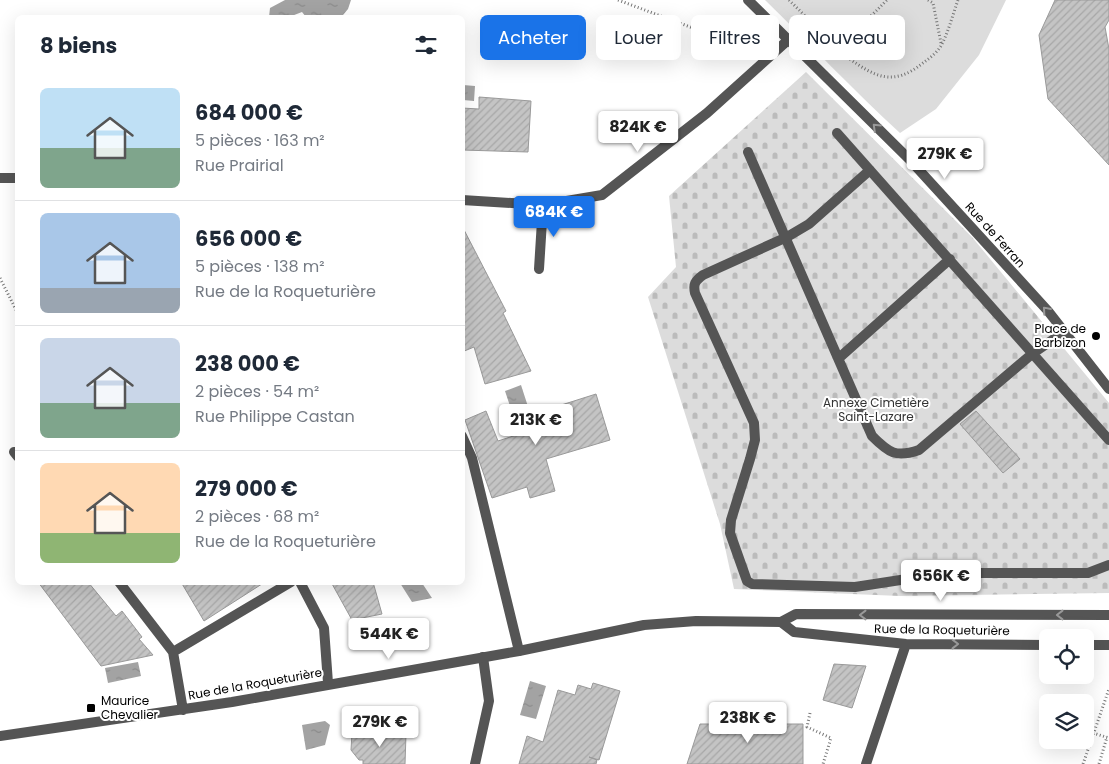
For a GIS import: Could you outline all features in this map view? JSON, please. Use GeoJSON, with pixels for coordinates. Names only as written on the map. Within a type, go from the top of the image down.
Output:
{"type":"FeatureCollection","features":[{"type":"Feature","properties":{"kind":"street","name":"Rue de Ferran"},"geometry":{"type":"LineString","coordinates":[[748,0],[787,41],[909,159],[1048,311],[1109,389]]}},
{"type":"Feature","properties":{"kind":"street"},"geometry":{"type":"LineString","coordinates":[[779,48],[787,41]]}},
{"type":"Feature","properties":{"kind":"street"},"geometry":{"type":"LineString","coordinates":[[465,200],[544,205],[602,195],[700,119],[766,60]]}},
{"type":"Feature","properties":{"kind":"street"},"geometry":{"type":"LineString","coordinates":[[837,133],[950,258],[1109,440]]}},
{"type":"Feature","properties":{"kind":"street"},"geometry":{"type":"LineString","coordinates":[[748,152],[840,358],[872,436],[887,451],[905,455],[919,450],[1032,354],[1064,332]]}},
{"type":"Feature","properties":{"kind":"street"},"geometry":{"type":"LineString","coordinates":[[870,170],[809,224],[787,237],[703,275],[696,280],[694,286],[695,293],[754,423],[755,440],[731,520],[730,533],[747,581],[752,584],[855,587],[946,573],[1088,573],[1109,565]]}},
{"type":"Feature","properties":{"kind":"street"},"geometry":{"type":"LineString","coordinates":[[0,178],[15,178]]}},
{"type":"Feature","properties":{"kind":"street"},"geometry":{"type":"LineString","coordinates":[[540,269],[544,205]]}},
{"type":"Feature","properties":{"kind":"street"},"geometry":{"type":"LineString","coordinates":[[840,358],[950,258]]}},
{"type":"Feature","properties":{"kind":"street"},"geometry":{"type":"LineString","coordinates":[[465,443],[472,458],[519,651]]}},
{"type":"Feature","properties":{"kind":"street"},"geometry":{"type":"LineString","coordinates":[[121,585],[173,652],[182,710]]}},
{"type":"Feature","properties":{"kind":"street"},"geometry":{"type":"LineString","coordinates":[[173,652],[286,585]]}},
{"type":"Feature","properties":{"kind":"street"},"geometry":{"type":"LineString","coordinates":[[302,585],[324,628],[328,684]]}},
{"type":"Feature","properties":{"kind":"street","name":"Rue de la Roqueturière"},"geometry":{"type":"LineString","coordinates":[[0,736],[182,710],[519,651],[644,625],[696,621],[781,622],[796,614],[1109,615]]}},
{"type":"Feature","properties":{"kind":"street","name":"Rue de la Roqueturière"},"geometry":{"type":"LineString","coordinates":[[781,622],[794,632],[906,644],[1039,645]]}},
{"type":"Feature","properties":{"kind":"street"},"geometry":{"type":"LineString","coordinates":[[866,764],[906,644]]}},
{"type":"Feature","properties":{"kind":"street"},"geometry":{"type":"LineString","coordinates":[[1094,645],[1109,645]]}},
{"type":"Feature","properties":{"kind":"street"},"geometry":{"type":"LineString","coordinates":[[475,764],[489,702],[483,657]]}},
{"type":"Feature","properties":{"kind":"path"},"geometry":{"type":"LineString","coordinates":[[618,0],[691,27]]}},
{"type":"Feature","properties":{"kind":"path"},"geometry":{"type":"LineString","coordinates":[[789,0],[805,15]]}},
{"type":"Feature","properties":{"kind":"path"},"geometry":{"type":"LineString","coordinates":[[872,15],[886,0]]}},
{"type":"Feature","properties":{"kind":"path"},"geometry":{"type":"LineString","coordinates":[[928,0],[933,3],[942,45]]}},
{"type":"Feature","properties":{"kind":"path"},"geometry":{"type":"LineString","coordinates":[[852,60],[869,73],[897,78],[916,69],[933,56],[942,45],[958,0]]}},
{"type":"Feature","properties":{"kind":"path"},"geometry":{"type":"LineString","coordinates":[[0,278],[15,308]]}},
{"type":"Feature","properties":{"kind":"path"},"geometry":{"type":"LineString","coordinates":[[1094,730],[1109,689]]}},
{"type":"Feature","properties":{"kind":"path"},"geometry":{"type":"LineString","coordinates":[[810,713],[807,728],[831,738],[823,764]]}},
{"type":"Feature","properties":{"kind":"path"},"geometry":{"type":"LineString","coordinates":[[1094,733],[1108,738],[1099,764]]}},
{"type":"Feature","properties":{"kind":"path"},"geometry":{"type":"LineString","coordinates":[[1083,764],[1088,749]]}},
{"type":"Feature","properties":{"kind":"green space"},"geometry":{"type":"Polygon","coordinates":[[[765,0],[1006,0],[979,55],[936,109],[900,133],[824,60],[905,60],[905,15],[789,15],[789,24],[765,0]]]}},
{"type":"Feature","properties":{"kind":"green space","name":"Annexe Cimetière Saint-Lazare"},"geometry":{"type":"Polygon","coordinates":[[[806,72],[972,237],[1109,403],[1109,593],[900,596],[734,589],[720,524],[648,297],[676,267],[669,196],[806,72]]]}},
{"type":"Feature","properties":{"kind":"water"},"geometry":{"type":"Polygon","coordinates":[[[285,0],[351,0],[348,9],[343,15],[304,15],[302,12],[294,15],[269,15],[270,8],[285,0]]]}},
{"type":"Feature","properties":{"kind":"water"},"geometry":{"type":"Polygon","coordinates":[[[465,85],[475,86],[474,101],[465,100],[465,85]]]}},
{"type":"Feature","properties":{"kind":"water"},"geometry":{"type":"Polygon","coordinates":[[[521,385],[533,422],[517,427],[505,391],[521,385]]]}},
{"type":"Feature","properties":{"kind":"water"},"geometry":{"type":"Polygon","coordinates":[[[401,585],[423,585],[432,598],[412,602],[401,585]]]}},
{"type":"Feature","properties":{"kind":"water"},"geometry":{"type":"Polygon","coordinates":[[[138,662],[141,676],[108,683],[105,668],[138,662]]]}},
{"type":"Feature","properties":{"kind":"water"},"geometry":{"type":"Polygon","coordinates":[[[530,681],[546,686],[536,719],[520,715],[530,681]]]}},
{"type":"Feature","properties":{"kind":"water"},"geometry":{"type":"Polygon","coordinates":[[[325,721],[330,725],[325,745],[306,750],[302,725],[325,721]]]}},
{"type":"Feature","properties":{"kind":"building"},"geometry":{"type":"Polygon","coordinates":[[[1055,0],[1109,0],[1109,20],[1105,27],[1109,49],[1109,165],[1048,99],[1039,35],[1055,0]]]}},
{"type":"Feature","properties":{"kind":"building"},"geometry":{"type":"Polygon","coordinates":[[[479,97],[531,101],[528,152],[465,150],[465,108],[479,109],[479,97]]]}},
{"type":"Feature","properties":{"kind":"building"},"geometry":{"type":"Polygon","coordinates":[[[465,232],[506,311],[503,313],[531,371],[485,384],[474,347],[465,351],[465,232]]]}},
{"type":"Feature","properties":{"kind":"building"},"geometry":{"type":"Polygon","coordinates":[[[596,394],[610,440],[546,459],[555,491],[530,498],[527,487],[492,498],[465,420],[486,411],[498,441],[538,428],[533,414],[596,394]]]}},
{"type":"Feature","properties":{"kind":"building"},"geometry":{"type":"Polygon","coordinates":[[[976,411],[1020,459],[1003,473],[960,424],[976,411]]]}},
{"type":"Feature","properties":{"kind":"building"},"geometry":{"type":"Polygon","coordinates":[[[40,585],[90,585],[116,616],[122,611],[142,637],[139,639],[153,655],[101,666],[40,585]]]}},
{"type":"Feature","properties":{"kind":"building"},"geometry":{"type":"Polygon","coordinates":[[[183,585],[260,585],[204,621],[183,585]]]}},
{"type":"Feature","properties":{"kind":"building"},"geometry":{"type":"Polygon","coordinates":[[[333,585],[374,585],[382,614],[352,620],[333,585]]]}},
{"type":"Feature","properties":{"kind":"building"},"geometry":{"type":"Polygon","coordinates":[[[834,664],[866,666],[852,708],[823,700],[834,664]]]}},
{"type":"Feature","properties":{"kind":"building"},"geometry":{"type":"Polygon","coordinates":[[[593,683],[620,691],[599,760],[589,757],[597,760],[596,764],[519,764],[527,736],[543,742],[558,690],[575,695],[578,685],[591,689],[593,683]]]}},
{"type":"Feature","properties":{"kind":"building"},"geometry":{"type":"Polygon","coordinates":[[[700,724],[803,724],[803,764],[687,764],[700,724]]]}},
{"type":"Feature","properties":{"kind":"building"},"geometry":{"type":"Polygon","coordinates":[[[352,733],[406,734],[405,764],[363,764],[363,760],[359,760],[351,750],[352,733]]]}},
{"type":"Feature","properties":{"kind":"place","name":"Place de Barbizon"},"geometry":{"type":"Point","coordinates":[1096,336]}},
{"type":"Feature","properties":{"kind":"place","name":"Maurice Chevalier"},"geometry":{"type":"Point","coordinates":[91,708]}}]}
